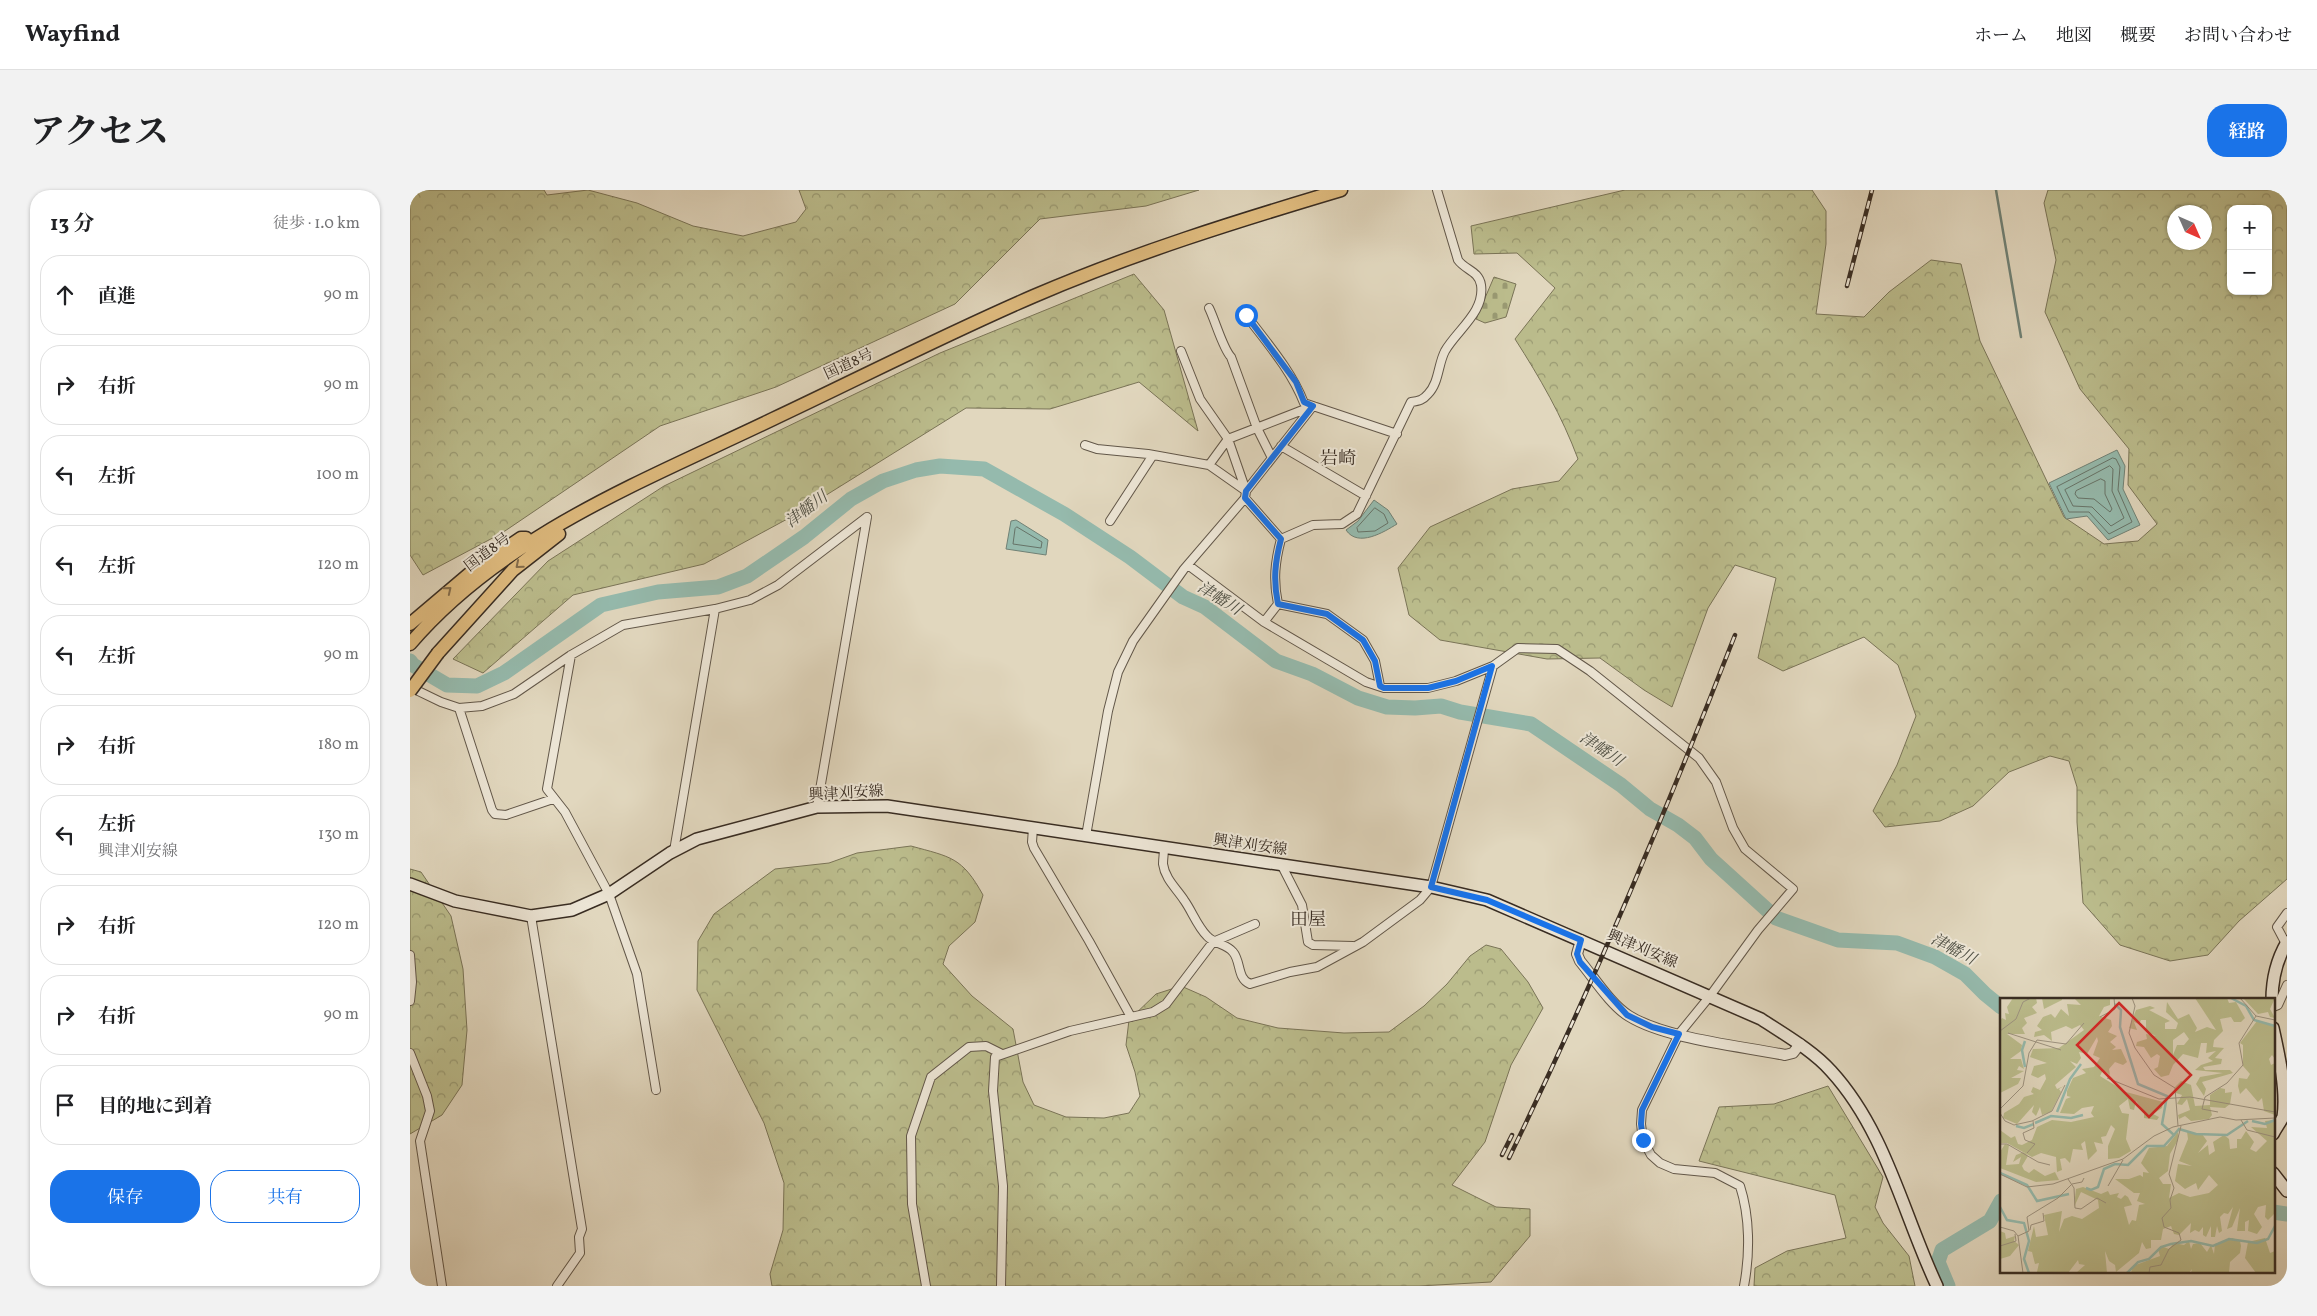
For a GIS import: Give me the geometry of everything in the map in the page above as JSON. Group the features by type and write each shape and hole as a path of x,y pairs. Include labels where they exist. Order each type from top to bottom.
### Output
{"highway":[{"name":"国道8号","path":"410,644 414,626 541,536 599,502 1032,296 1212,228 1341,190"},
{"path":"410,691 438,653 513,570 576,522 646,480"}],"main road":[{"name":"興津刈安線","path":"410,884 455,901 531,916 572,910 609,894 674,851 697,839 817,807 887,806 1431,887 1487,900 1761,1019 1800,1044 1831,1070 1853,1098 1894,1175 1937,1286"},
{"path":"2272,998 2272,988 2284,959 2286,943"},
{"path":"2274,1032 2286,1085 2287,1100 2283,1116 2274,1132"},
{"path":"2274,1173 2287,1191"}],"street":[{"path":"1281,539 1314,525 1342,524 1357,514 1411,402 1420,401 1430,393 1446,351 1478,306 1481,296 1481,284 1478,276 1473,271 1464,268 1456,254 1437,190"},
{"path":"1209,308 1218,327 1226,352 1231,357 1257,428 1272,458"},
{"path":"1246,315 1290,374 1304,402 1397,434"},
{"path":"1181,351 1200,399 1228,439 1245,495"},
{"path":"1209,465 1228,439 1313,406"},
{"path":"1086,836 1108,712 1118,672 1133,640 1186,567 1245,495 1313,406"},
{"path":"1085,445 1098,449 1153,455 1209,465 1245,495 1281,539"},
{"path":"1281,446 1366,496"},
{"path":"1110,521 1153,455"},
{"path":"410,687 441,702 459,708 482,706 514,694 571,655 623,625 714,609 750,600 778,585 868,516 817,807"},
{"path":"1278,604 1274,586 1275,561 1281,539"},
{"path":"1186,567 1264,622 1366,682 1380,686 1428,688 1456,681 1492,666 1518,648 1557,649 1590,671 1699,758 1716,782 1733,828 1745,849 1793,889 1758,930 1710,996 1679,1034 1642,1110 1641,1124 1643,1140 1651,1155 1660,1163 1674,1169 1715,1173 1740,1186 1745,1202 1748,1260 1744,1286"},
{"path":"1264,622 1278,604"},
{"path":"1278,604 1327,614 1363,640 1375,661 1380,686"},
{"path":"674,851 714,609"},
{"path":"571,655 547,788 553,799 565,812 609,894 637,974 656,1090"},
{"path":"1164,848 1163,864 1172,886 1184,899 1205,935 1214,942 1231,950 1239,959 1240,973 1246,982 1250,984 1290,972 1316,967 1356,946 1420,900 1431,887 1492,666"},
{"path":"459,708 492,810 495,814 506,815 553,799"},
{"path":"1033,828 1032,842 1034,848 1089,941 1131,1018"},
{"path":"1282,866 1302,905 1308,942 1313,945 1356,946"},
{"path":"2286,943 2277,927 2287,913"},
{"path":"531,916 582,1229 579,1237 580,1253 557,1286"},
{"path":"1001,1286 1002,1186 993,1091 995,1057 1070,1031 1153,1012 1166,1004 1214,942 1254,924"},
{"path":"1581,940 1577,954 1580,962 1618,1007 1641,1022 1679,1034 1785,1055 1793,1052 1800,1044"},
{"path":"410,955 412,982 410,1001"},
{"path":"2274,1007 2278,1005 2287,985"},
{"path":"926,1286 912,1204 910,1136 931,1077 969,1047 986,1046 1002,1054"},
{"path":"410,1053 427,1096 430,1111 420,1141 442,1286"}],"green space":[{"path":"410,190 544,190 547,195 588,190 637,203 693,226 743,236 796,222 806,209 799,190 1199,190 1146,206 1040,219 955,304 776,387 660,426 502,533 423,575 410,555"},
{"path":"1625,190 1812,190 1826,211 1826,244 1816,314 1864,317 1889,292 1931,260 1961,264 1980,341 2064,517 2104,544 2138,541 2157,524 2128,485 2129,449 2080,389 2045,312 2056,260 2044,203 2048,190 2287,190 2287,879 2239,921 2208,955 2170,961 2120,945 2083,903 2077,822 2077,787 2069,761 2050,756 2009,772 1973,806 1940,821 1885,827 1873,811 1897,765 1916,716 1898,665 1864,637 1783,671 1758,658 1776,578 1735,565 1708,608 1672,707 1644,690 1600,658 1547,659 1440,640 1409,615 1398,568 1430,527 1512,489 1559,481 1578,459 1550,398 1515,339 1555,288 1517,253 1474,254 1471,226"},
{"path":"1134,274 1164,310 1198,431 1139,382 1050,409 966,408 791,517 704,564 573,595 483,673 453,659 548,561 664,486 940,353"},
{"path":"1494,277 1516,284 1506,317 1485,323 1476,319"},
{"path":"911,846 954,860 976,882 983,895 975,922 949,946 943,964 972,996 1013,1029 1023,1082 1034,1105 1066,1117 1104,1118 1129,1113 1140,1096 1135,1072 1126,1045 1129,1020 1156,994 1181,986 1206,997 1237,1018 1278,1028 1344,1033 1389,1032 1424,1006 1447,984 1470,956 1486,945 1501,949 1528,982 1543,1008 1511,1065 1485,1142 1452,1185 1496,1207 1530,1209 1530,1236 1491,1282 1419,1286 772,1286 770,1274 783,1230 784,1183 764,1123 697,990 698,941 714,914 775,869 829,863 857,853"},
{"path":"410,869 421,872 451,916 463,969 467,1030 462,1085 442,1115 410,1134"},
{"path":"1828,1086 1883,1177 1875,1207 1883,1223 1909,1256 1915,1286 1754,1286 1755,1268 1787,1251 1846,1238 1835,1195 1699,1161 1719,1107 1774,1104"}],"water":[{"path":"2117,450 2125,466 2123,489 2140,525 2108,540 2087,516 2066,519 2049,483"},
{"path":"1374,500 1388,510 1397,524 1371,537 1357,538 1351,535 1346,530 1358,521"},
{"path":"1016,520 1048,540 1046,555 1006,549 1011,521"}],"waterway":[{"path":"1996,190 2021,337"},
{"name":"津幡川","path":"410,661 413,665 447,685 477,686 504,673 601,605 658,592 718,587 747,576 804,537 851,499 883,481 916,470 940,466 984,469 1064,514 1130,557 1183,597 1205,607 1276,661 1312,674 1358,698 1387,707 1415,708 1441,706 1460,712 1531,724 1621,785 1650,809 1678,825 1695,838 1711,859 1776,918 1838,940 1897,943 1935,957 1965,974 2000,1006"},
{"path":"1948,1286 1938,1262 1942,1250 1990,1221 2000,1203"},
{"path":"2274,1212 2287,1214"}],"railway":[{"path":"1847,286 1872,190"},
{"path":"1509,1158 1599,964 1735,635"},
{"path":"1502,1155 1512,1135"}],"district":[{"name":"岩崎","path":"1338,459"},
{"name":"田屋","path":"1308,920"}],"route":[{"path":"1246,315 1296,382 1304,402 1313,406 1246,491 1245,498 1281,539 1275,561 1274,586 1278,604 1327,614 1363,640 1375,661 1380,686 1384,688 1428,688 1456,681 1492,666 1431,887 1487,900 1581,940 1577,949 1580,962 1618,1007 1627,1015 1652,1027 1679,1034 1642,1110 1643,1140"}]}
